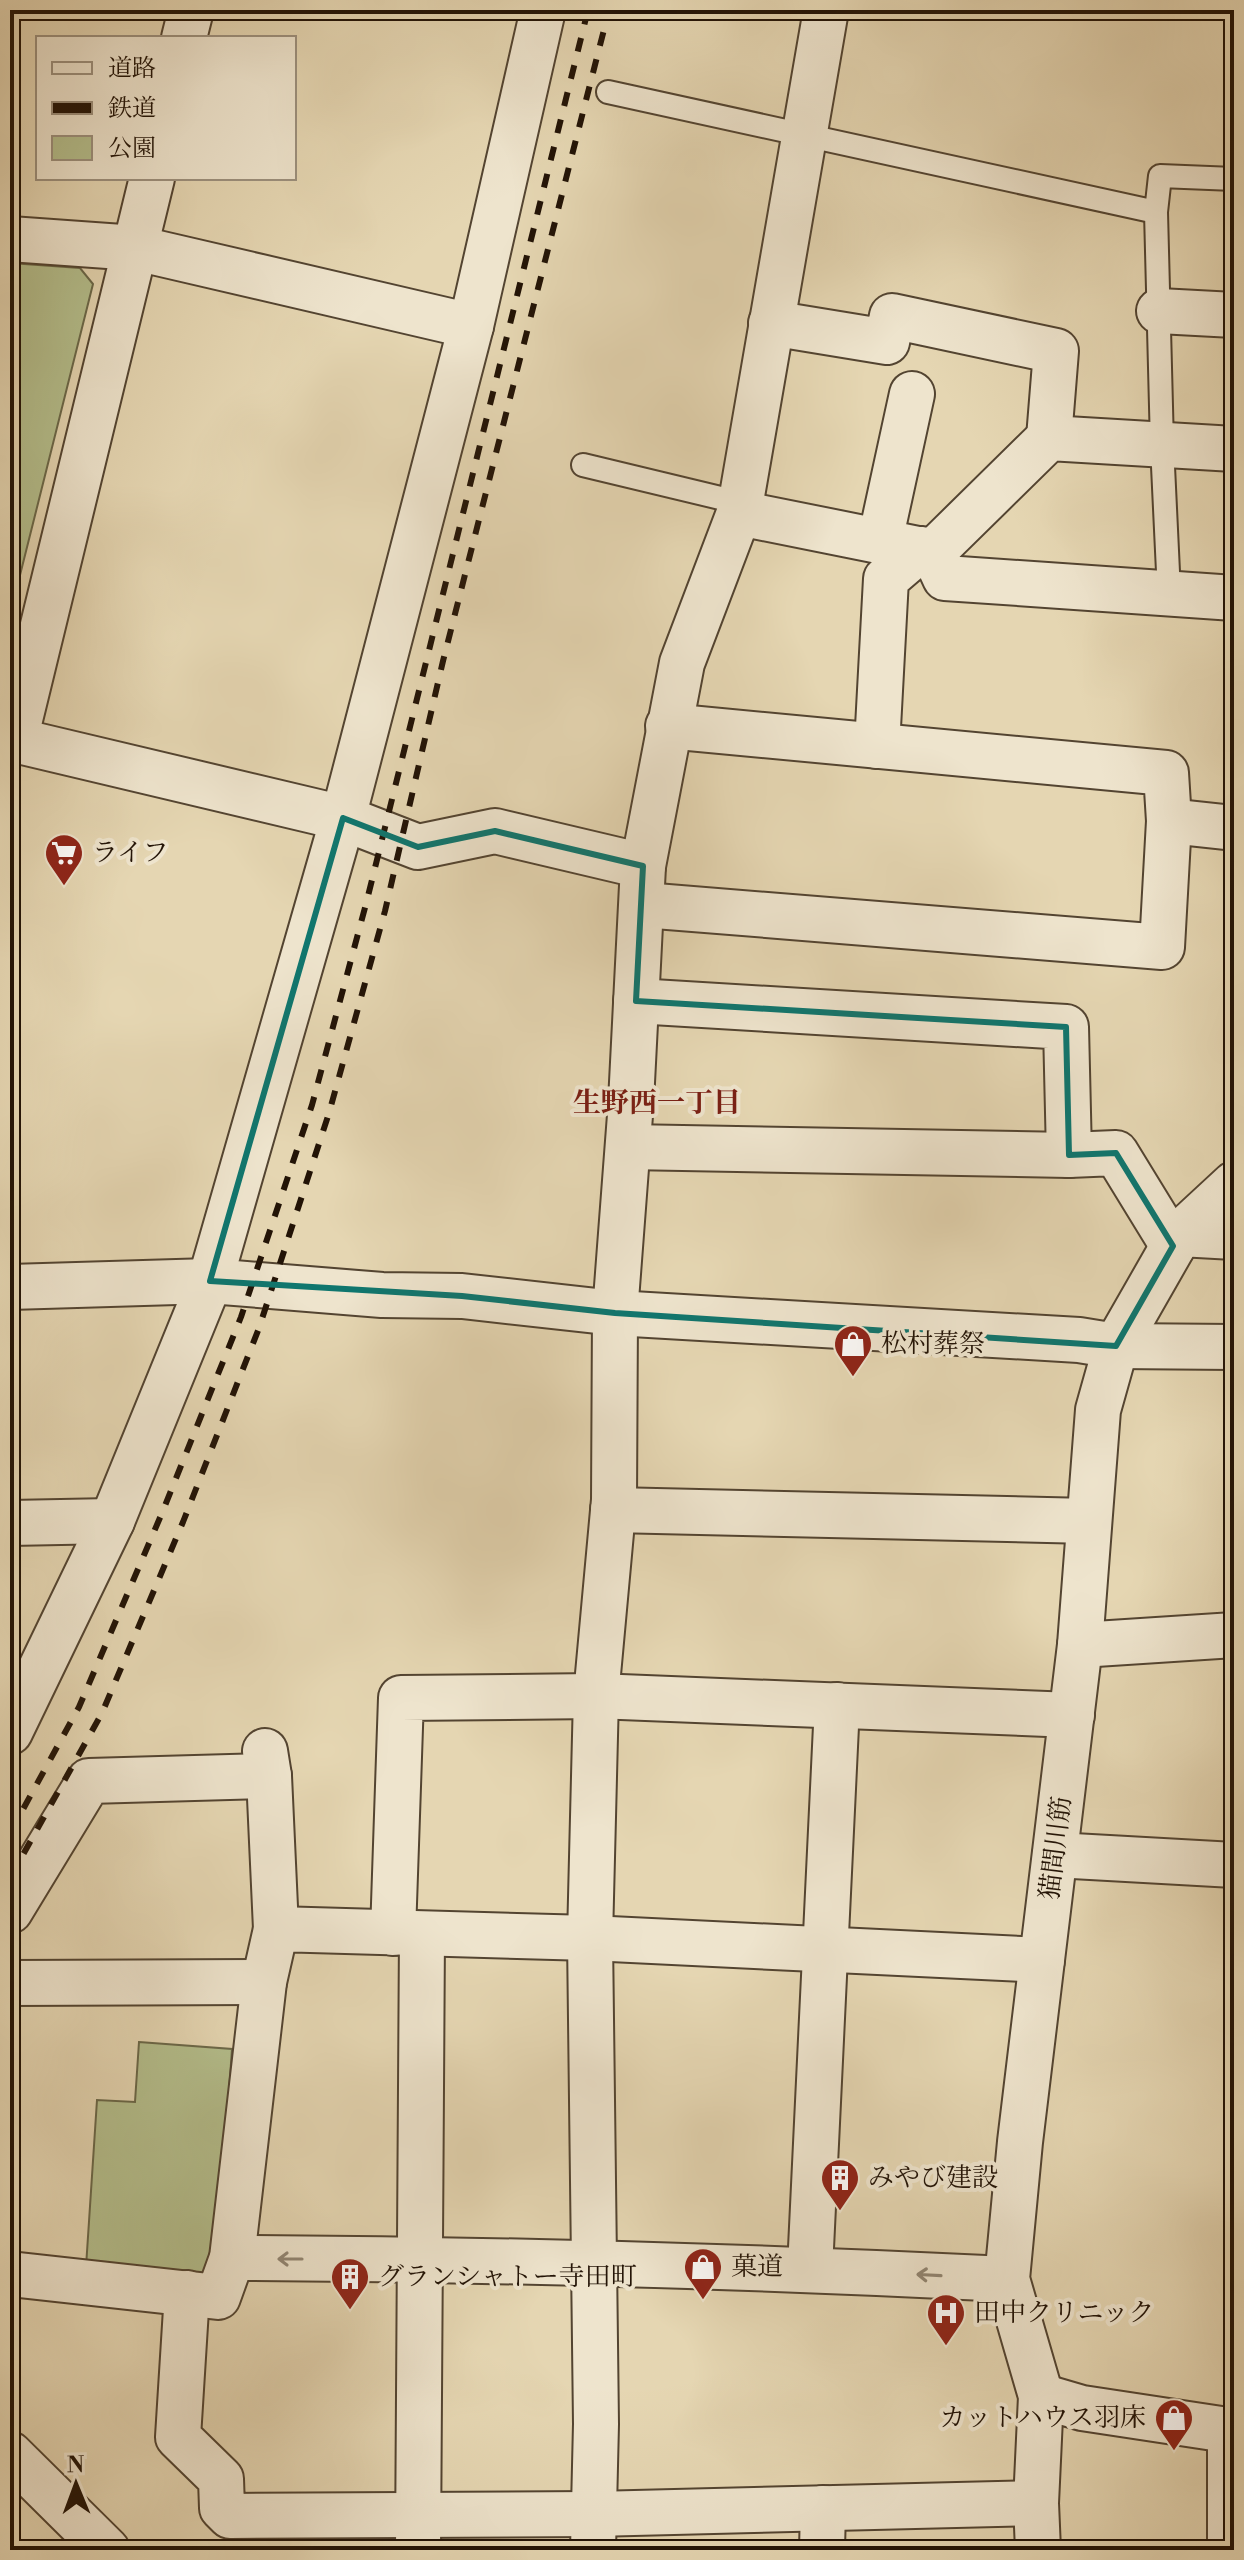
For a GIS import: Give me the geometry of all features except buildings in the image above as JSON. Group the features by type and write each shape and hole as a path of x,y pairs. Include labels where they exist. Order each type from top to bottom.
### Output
{"street":[{"path":"184,36 191,10"},
{"path":"10,1732 112,1521 210,1281 343,818 471,326 543,10"},
{"path":"593,2532 596,2424 590,1938 596,1696 613,1510 615,1313 643,886 668,726 682,663 740,508 826,10"},
{"path":"152,180 13,740 343,818 418,847 495,831 643,886 1162,947 1169,821 1166,773 668,726"},
{"path":"10,239 136,248 471,326"},
{"path":"1159,311 1234,315"},
{"path":"771,323 887,342 892,316 1056,351 1049,438"},
{"path":"911,547 912,394"},
{"path":"877,746 886,579 911,547 1049,438 1234,449"},
{"path":"740,508 911,547 945,578 1234,598"},
{"path":"1169,821 1234,828"},
{"path":"636,1001 1066,1027 1069,1155"},
{"path":"628,1147 1069,1155 1116,1153 1177,1240 1234,1237"},
{"name":"猫間川筋","path":"1038,2550 1036,2503 1041,2396 1007,2279 1020,2142 1080,1645 1098,1410 1116,1346 1177,1240 1234,1184"},
{"path":"10,1287 210,1281 382,1295 462,1296 615,1313 1079,1340 1116,1346 1234,1347"},
{"path":"613,1510 1089,1521"},
{"path":"10,1523 112,1521"},
{"path":"1080,1645 1234,1635"},
{"path":"418,2533 420,2259 401,1698 596,1696 1072,1715"},
{"path":"810,2269 837,1705"},
{"path":"10,1911 89,1781 267,1764 276,1929 264,1982 232,2258 218,2297 10,2274"},
{"path":"1055,1855 1234,1865"},
{"path":"276,1929 590,1938 1042,1960"},
{"path":"10,1983 264,1982"},
{"path":"232,2258 592,2263 810,2269 1007,2279"},
{"path":"187,2293 178,2437 221,2479 222,2508 230,2516 418,2533 823,2529 1036,2503"},
{"path":"1041,2396 1082,2408 1232,2430 1230,2550"},
{"path":"10,2454 107,2550"}],"lane":[{"path":"608,92 1156,212"},
{"path":"1169,593 1156,212 1160,176 1234,179"},
{"path":"583,465 740,508"}],"highlighted area":[{"path":"343,818 418,847 495,831 643,866 636,1001 1066,1027 1069,1155 1116,1153 1173,1246 1116,1346 615,1313 462,1296 210,1281"}],"green space":[{"path":"10,263 80,268 93,284 10,615"},
{"path":"139,2042 232,2049 216,2276 86,2267 97,2100 135,2102"}],"railway":[{"path":"10,1833 79,1707 162,1513 241,1317 312,1105 366,904 588,10"},
{"path":"10,1878 102,1713 183,1522 259,1328 329,1113 385,911 443,661 609,10"}],"place":[{"name":"ライフ","path":"64,887"},
{"name":"松村葬祭","path":"853,1378"},
{"name":"みやび建設","path":"840,2212"},
{"name":"菓道","path":"703,2301"},
{"name":"グランシャトー寺田町","path":"350,2311"},
{"name":"田中クリニック","path":"946,2347"},
{"name":"カットハウス羽床","path":"1174,2452"}],"district":[{"name":"生野西一丁目","path":"657,1103"}]}
